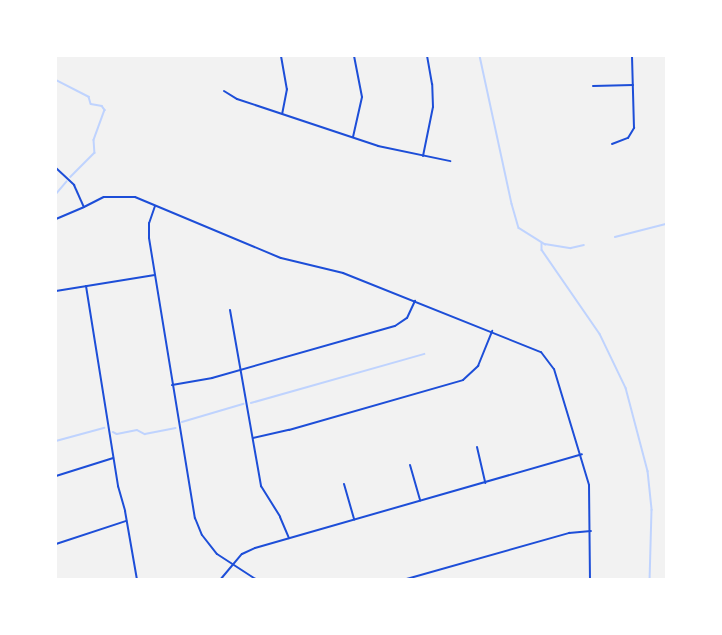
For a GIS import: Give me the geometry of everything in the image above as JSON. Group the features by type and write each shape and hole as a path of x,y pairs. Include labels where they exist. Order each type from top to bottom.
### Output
{"street":[{"path":"281,56 287,89 282,114"},
{"path":"352,138 362,97 354,56"},
{"path":"423,156 433,100 427,56"},
{"path":"612,144 628,138 633,131 633,56"},
{"path":"593,86 633,85"},
{"path":"224,91 237,99 352,138 450,161"},
{"path":"56,168 65,174 74,185 84,207"},
{"path":"56,219 104,196 128,195 280,258 343,273 537,349 550,361 582,454 590,491 590,579"},
{"path":"155,206 148,232 195,518 210,546 233,566 257,579"},
{"path":"56,291 155,275"},
{"path":"86,286 113,458 137,579"},
{"path":"172,385 240,370 395,327 406,318 415,301"},
{"path":"230,310 262,489 280,517 289,538"},
{"path":"253,438 289,430 463,380 478,366 492,331"},
{"path":"477,447 485,483"},
{"path":"220,579 248,551 582,454"},
{"path":"56,476 113,458"},
{"path":"410,465 420,501"},
{"path":"344,484 354,520"},
{"path":"56,544 126,521"},
{"path":"403,579 569,533 591,531"}],"waterway":[{"path":"480,56 519,228 545,244 571,248 584,245"},
{"path":"56,80 89,97 91,104 102,106 105,110 94,140 95,153 71,177"},
{"path":"56,194 66,182"},
{"path":"615,237 666,224"},
{"path":"542,243 542,250 600,334 626,388 648,471 652,510 650,580"},
{"path":"251,403 424,354"},
{"path":"182,422 243,404"},
{"path":"56,441 104,428"},
{"path":"113,432 117,434 137,430 145,434 175,428"}]}
